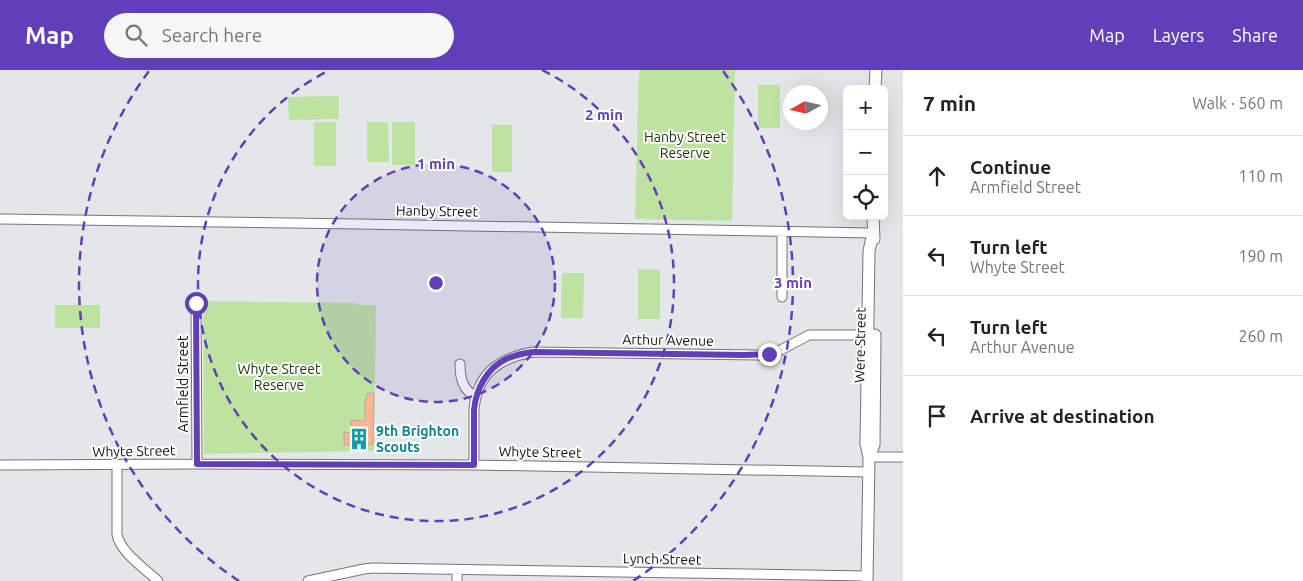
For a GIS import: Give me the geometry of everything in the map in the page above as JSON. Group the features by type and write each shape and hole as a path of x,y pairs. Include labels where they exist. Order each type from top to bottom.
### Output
{"street":[{"path":"875,85 876,70"},
{"name":"Hanby Street","path":"0,219 873,233"},
{"name":"Were Street","path":"867,579 869,457 874,445 871,335 876,252 873,220"},
{"path":"782,232 782,297"},
{"name":"Armfield Street","path":"196,303 197,464"},
{"name":"Arthur Avenue","path":"474,465 474,410 476,397 482,382 496,365 513,356 533,352 759,355 774,353 809,335 871,335"},
{"path":"460,364 462,382 471,394 476,397"},
{"path":"869,457 903,457"},
{"name":"Whyte Street","path":"0,465 474,465 869,472"},
{"path":"117,465 118,534 120,543 125,551 158,581"},
{"name":"Lynch Street","path":"308,581 368,568 867,579"},
{"path":"457,570 457,581"}],"green space":[{"name":"Hanby Street Reserve","path":"639,70 735,70 732,221 635,219"},
{"path":"758,85 780,85 780,128 758,128"},
{"path":"339,96 339,119 289,120 288,97"},
{"path":"314,122 336,122 336,166 314,166"},
{"path":"367,122 388,122 389,162 367,162"},
{"path":"392,122 415,122 415,165 392,165"},
{"path":"492,125 512,125 512,172 492,172"},
{"path":"638,269 660,270 660,319 638,319"},
{"path":"562,273 584,273 583,318 561,318"},
{"name":"Whyte Street Reserve","path":"203,301 357,303 357,305 376,305 374,451 204,454"},
{"path":"55,305 100,305 100,328 55,328"}],"building":[{"name":"9th Brighton Scouts","path":"368,393 374,393 373,445 344,445 344,432 351,433 351,420 365,421 365,400"}],"place":[{"name":"9th Brighton Scouts","path":"359,439"}],"route":[{"path":"196,303 197,464 474,465 475,402 482,382 496,365 505,359 533,352 769,354"}]}
